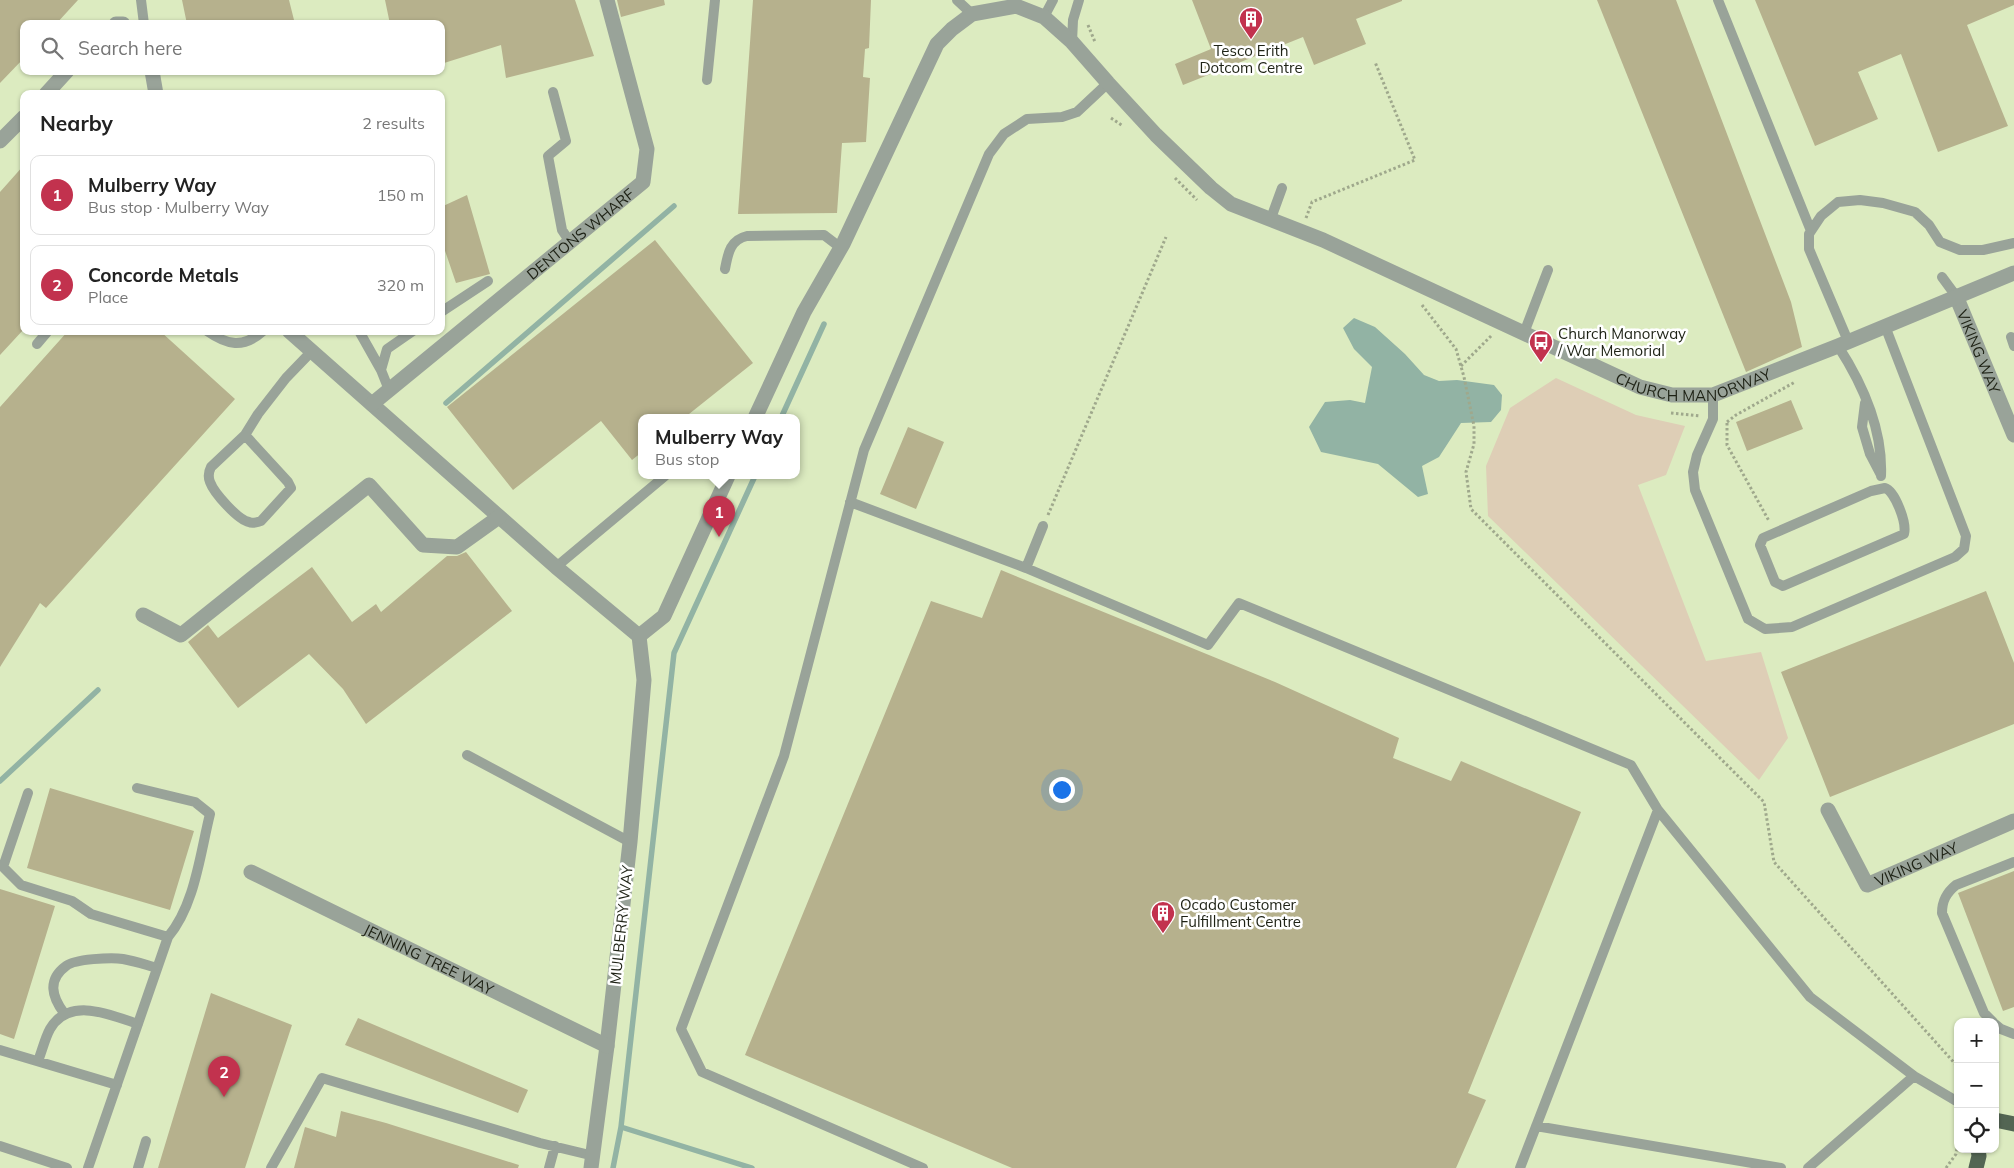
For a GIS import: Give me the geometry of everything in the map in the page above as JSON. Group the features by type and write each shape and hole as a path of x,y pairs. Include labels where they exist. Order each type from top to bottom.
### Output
{"main road":[{"path":"1999,1121 2014,1124"},
{"path":"1976,1168 1979,1153"}],"street":[{"name":"DENTONS WHARF","path":"372,404 643,182 647,149 607,0"},
{"path":"757,414 804,312 841,248 937,44 952,29 972,14 1016,2 1044,17"},
{"name":"CHURCH MANORWAY","path":"1044,17 1072,42 1156,135 1210,188 1231,204 1322,240 1640,386 1672,395 1713,395 1843,344 2014,273"},
{"path":"50,90 63,75"},
{"path":"153,75 155,90"},
{"path":"0,142 20,121"},
{"name":"VIKING WAY","path":"1956,296 2010,415 2014,435"},
{"path":"294,335 556,567 640,636 664,616 727,479"},
{"path":"143,615 181,635 370,485 423,545 457,547 500,517"},
{"name":"MULBERRY WAY","path":"592,1162 630,842 644,680 640,636"},
{"name":"VIKING WAY","path":"1828,810 1867,885 2014,821"},
{"name":"JENNING TREE WAY","path":"250,872 607,1046"}],"lane":[{"path":"141,0 144,20"},
{"path":"707,80 715,0"},
{"path":"957,0 972,14"},
{"path":"1044,17 1053,0"},
{"path":"1072,42 1073,20 1079,0"},
{"path":"1718,0 1811,231"},
{"path":"923,1168 702,1072 681,1029 784,756 864,450 989,154 1004,134 1027,119 1062,117 1077,112 1108,83"},
{"path":"553,92 566,141 548,156 562,230 570,242"},
{"path":"1270,221 1282,188"},
{"path":"1885,488 1871,491 1763,538 1760,545 1775,582 1783,586 1904,534 1905,525 1892,493 1885,488 1870,454 1862,427 1866,399 1843,344 1809,249 1809,234 1822,216 1838,202 1860,200 1883,203 1914,212 1929,224 1940,242 1960,250 1983,250 2014,243"},
{"path":"725,269 729,252 734,242 740,237 824,235 841,248"},
{"path":"1524,333 1548,270"},
{"path":"1942,277 1956,296"},
{"path":"445,309 488,281"},
{"path":"1713,395 1713,419 1696,455 1693,472 1695,490 1748,619 1764,629 1792,627 1956,557 1964,549 1966,536 1885,326"},
{"path":"36,344 44,335"},
{"path":"213,335 220,340 238,344 248,342 257,335"},
{"path":"360,335 389,390"},
{"path":"380,370 387,349 407,335"},
{"path":"245,435 288,482 291,488 261,521 256,523 248,522 232,510 209,482 208,472 245,435 258,414 286,378 312,351"},
{"path":"556,567 661,479"},
{"path":"850,502 1026,568 1208,645 1239,603 1631,765 1658,810 1810,998 1914,1076 1954,1100"},
{"path":"1026,568 1043,526"},
{"path":"467,755 630,842"},
{"path":"88,1168 168,937 179,924 189,900 210,814 195,802 137,788"},
{"path":"28,793 3,868 20,885 72,901 91,914 168,937"},
{"path":"1520,1168 1658,810"},
{"path":"1989,1018 1984,1013 1942,913 1942,904 1949,890 1956,885 2014,862"},
{"path":"64,1013 55,1001 53,991 55,980 66,965 99,958 122,959 157,968"},
{"path":"38,1061 50,1028 64,1013 74,1010 105,1013 138,1024"},
{"path":"1999,1027 2014,1034"},
{"path":"0,1050 117,1085"},
{"path":"1808,1168 1914,1076"},
{"path":"271,1168 322,1078 555,1146 592,1162"},
{"path":"1536,1126 1781,1168"},
{"path":"138,1168 146,1141"},
{"path":"0,1146 67,1168"},
{"path":"549,1168 555,1146"}],"path":[{"path":"1301,232 1312,202 1415,160 1375,62"},
{"path":"1043,526 1166,237"},
{"path":"1419,301 1456,349 1464,377 1474,426 1474,444 1466,472 1471,509 1764,802 1774,862 1954,1063"},
{"path":"1460,366 1494,333"},
{"path":"1775,532 1727,445 1727,422 1736,415 1801,379"},
{"path":"1681,415 1698,415"},
{"path":"1946,1168 1956,1153"}],"shaded area":[{"path":"0,0 2014,0 2014,1168 0,1168"},
{"path":"1354,318 1375,327 1405,354 1424,375 1439,381 1457,380 1494,385 1502,395 1501,410 1491,422 1461,423 1439,457 1422,466 1428,494 1418,497 1378,464 1321,452 1309,427 1325,402 1350,400 1365,403 1372,367 1354,349 1343,328"},
{"path":"1556,378 1636,415 1685,426 1666,475 1638,485 1706,661 1761,652 1788,738 1759,780 1488,516 1486,466 1510,408"}],"building":[{"path":"0,0 78,0 60,20 20,20 20,62 0,83"},
{"path":"182,0 289,0 294,20 186,20"},
{"path":"385,0 575,0 594,56 506,78 501,45 445,63 445,20 389,20"},
{"path":"617,0 664,0 665,5 621,17"},
{"path":"753,0 871,0 869,48 865,49 863,77 870,78 866,142 842,143 837,213 738,214"},
{"name":"Tesco Erith Dotcom Centre","path":"1192,0 1402,1 1356,19 1366,44 1314,65 1303,37 1183,85 1175,64 1211,49"},
{"path":"1597,0 1676,0 1791,302 1802,347 1746,372"},
{"path":"1755,0 2014,0 2014,5 1967,25 2008,126 1938,152 1901,54 1858,72 1878,119 1815,146"},
{"path":"20,170 20,333 0,355 0,192"},
{"path":"467,195 490,274 456,283 445,251 445,205"},
{"path":"655,240 753,363 689,414 638,414 638,455 632,460 601,421 513,490 447,407"},
{"path":"64,335 164,335 235,399 46,608 40,603 0,667 0,407"},
{"path":"1791,400 1803,429 1747,451 1736,422"},
{"path":"908,427 944,442 916,509 880,494"},
{"path":"466,552 512,611 366,724 343,689 309,654 238,708 188,642 208,625 218,638 312,567 352,622 376,604 381,612 447,556 457,556"},
{"name":"Ocado Customer Fulfillment Centre","path":"1001,570 1275,682 1399,738 1393,758 1451,781 1461,761 1581,812 1468,1093 1486,1100 1456,1168 1012,1168 745,1055 931,601 982,618"},
{"path":"1986,591 2014,663 2014,724 1830,797 1781,672"},
{"path":"50,788 194,831 170,910 27,868"},
{"path":"2014,871 2014,1007 2003,1011 1958,893"},
{"path":"0,889 55,906 14,1039 0,1034"},
{"path":"211,993 292,1025 245,1168 158,1168"},
{"path":"358,1018 528,1090 518,1113 345,1045"},
{"path":"341,1111 386,1123 519,1165 518,1168 294,1168 305,1127 336,1137"}],"waterway":[{"path":"446,403 674,206"},
{"path":"783,414 824,324"},
{"path":"613,1168 621,1127 674,653 754,479"},
{"path":"0,781 98,690"},
{"path":"621,1127 752,1168"}],"place":[{"name":"Tesco Erith Dotcom Centre","path":"1251,40"},
{"name":"Church Manorway / War Memorial","path":"1541,363"},
{"name":"Mulberry Way","path":"719,537"},
{"name":"Ocado Customer Fulfillment Centre","path":"1163,934"},
{"name":"Concorde Metals","path":"224,1097"}]}
